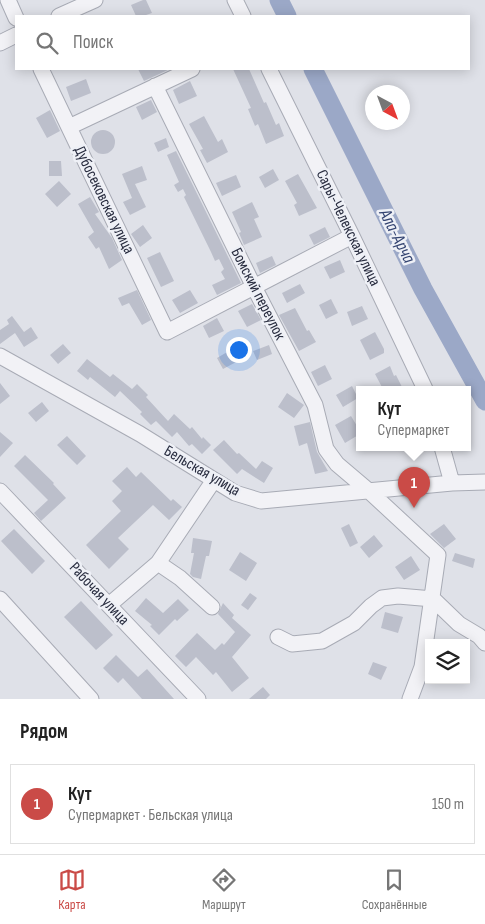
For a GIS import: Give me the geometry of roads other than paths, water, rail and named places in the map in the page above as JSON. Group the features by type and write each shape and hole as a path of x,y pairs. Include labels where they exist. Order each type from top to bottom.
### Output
{"street":[{"path":"8,0 15,16"},
{"path":"61,15 95,0"},
{"path":"235,0 242,15"},
{"path":"0,43 15,36"},
{"name":"Дубосековская улица","path":"41,70 167,332 254,287"},
{"path":"69,127 190,70"},
{"name":"Сары-Челекская улица","path":"269,70 424,386"},
{"name":"Бомский переулок","path":"155,86 254,287 315,405 326,449 337,464 438,555 432,599"},
{"path":"254,287 352,236"},
{"name":"Бельская улица","path":"0,356 140,434 235,494 261,501 452,483 485,482"},
{"path":"443,451 452,483"},
{"path":"109,605 158,562 214,480"},
{"name":"Рабочая улица","path":"0,490 198,699"},
{"path":"158,562 180,578 212,607"},
{"path":"278,637 292,644 322,641 354,623 382,598 398,596 432,599 460,624 479,636 485,643"},
{"path":"0,599 91,699"},
{"path":"410,699 422,667 432,599"}],"waterway":[{"name":"Ала-Арча","path":"279,0 286,15"},
{"name":"Ала-Арча","path":"314,70 423,289 485,401"}],"place":[{"name":"Кут","path":"414,508"}]}
